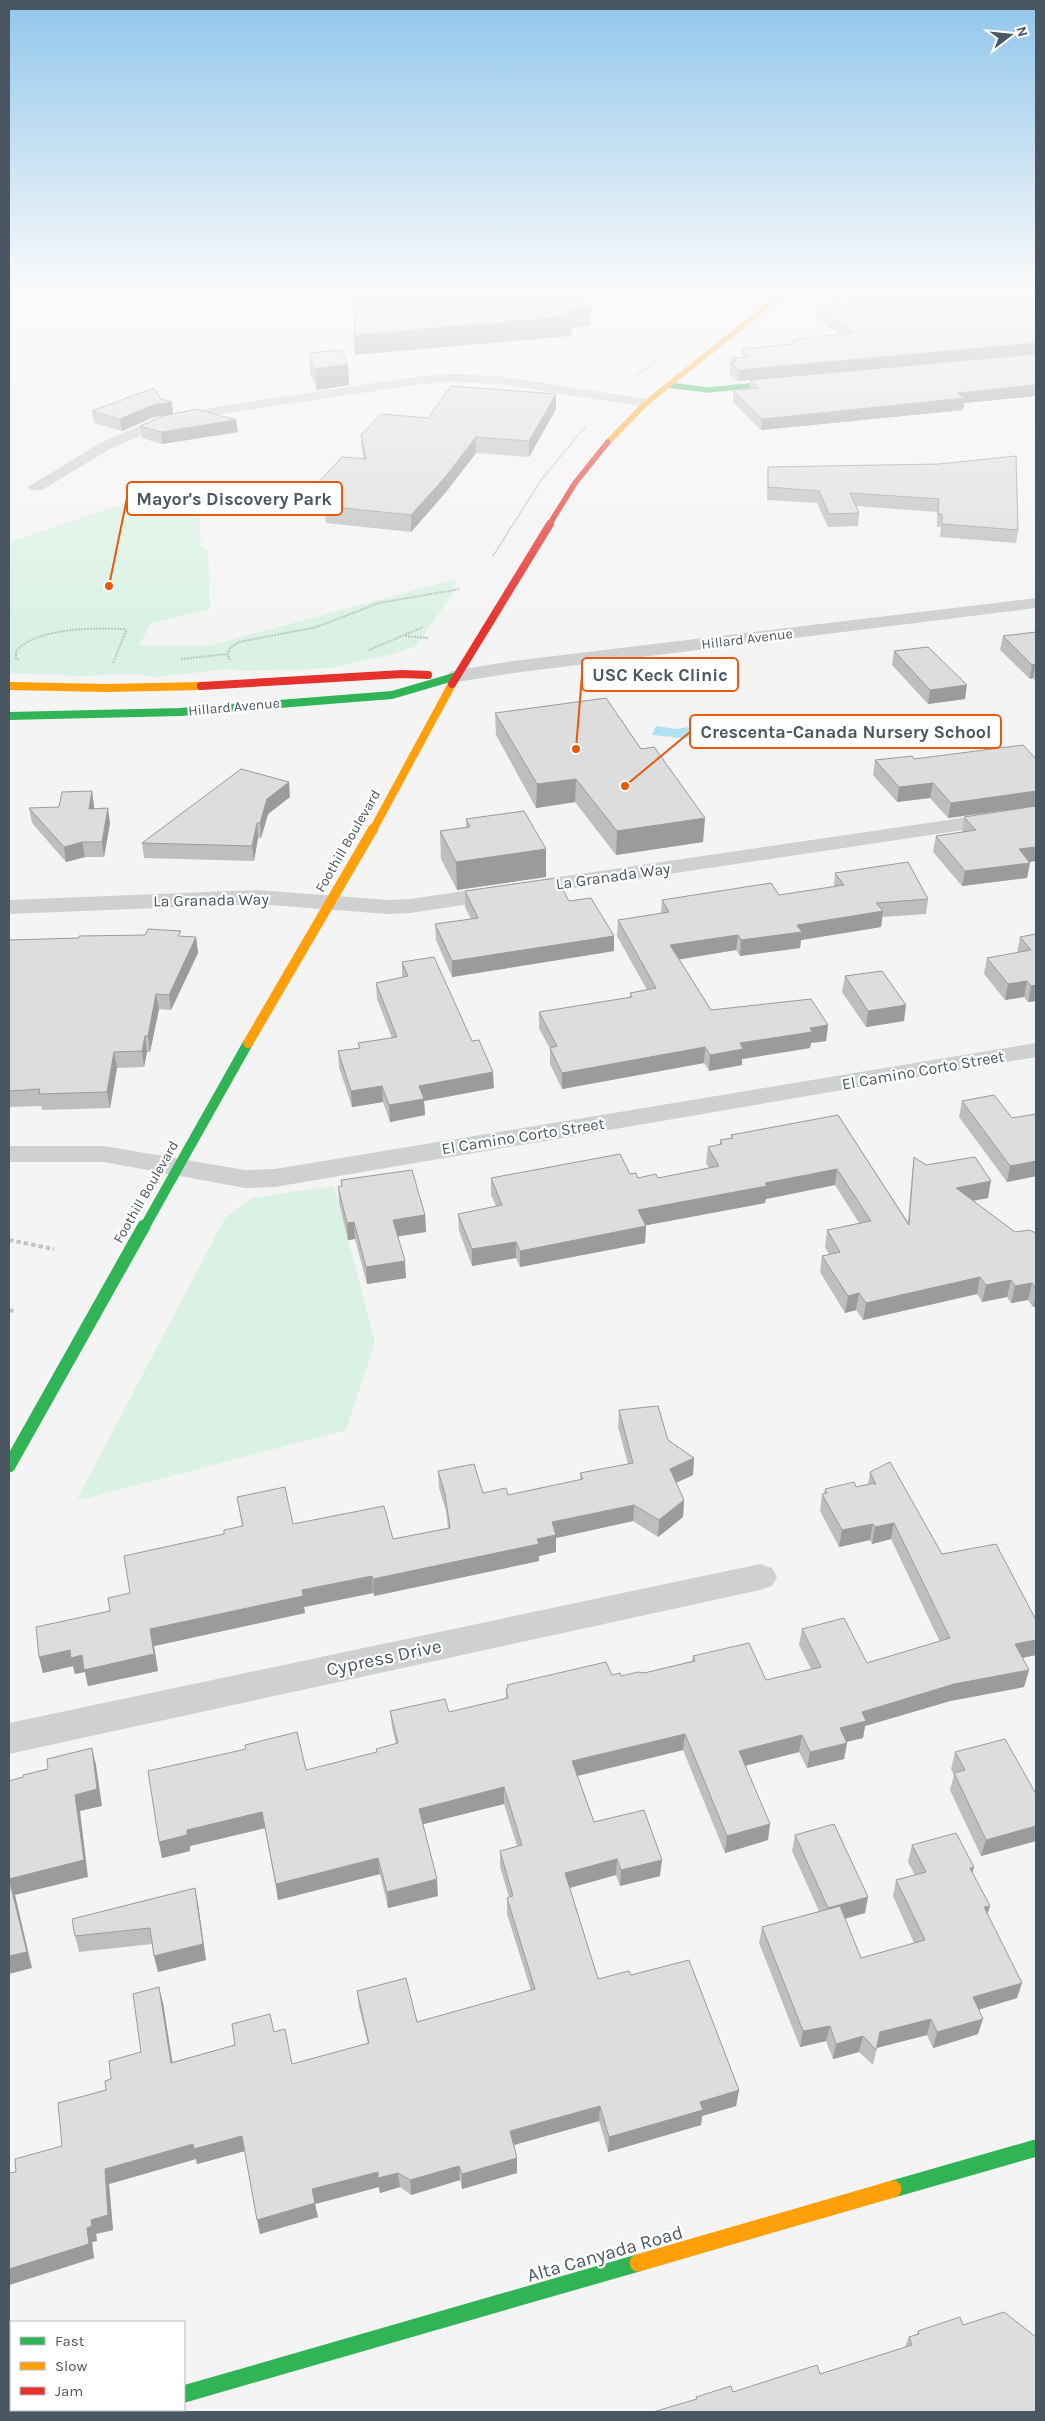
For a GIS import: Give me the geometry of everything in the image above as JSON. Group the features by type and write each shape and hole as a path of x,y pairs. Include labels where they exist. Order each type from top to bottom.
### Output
{"main road":[{"name":"Foothill Boulevard","path":"9,1466 179,1165 382,814 457,676 575,483 615,433 645,404"},
{"name":"Hillard Avenue","path":"9,686 74,689 178,688 402,674 457,676"},
{"name":"Hillard Avenue","path":"9,716 180,712 392,695 457,676"},
{"name":"Alta Canyada Road","path":"185,2394 1036,2148"}],"street":[{"path":"36,487 105,446 160,422 259,404"},
{"name":"Hillard Avenue","path":"457,676 514,667 1036,603"},
{"name":"La Granada Way","path":"9,907 257,898 388,907 410,906 1036,814"},
{"name":"El Camino Corto Street","path":"9,1154 104,1154 179,1165 245,1179 275,1178 1036,1050"},
{"name":"Cypress Drive","path":"9,1739 760,1577"}],"path":[{"path":"235,664 231,661 228,654 230,648 239,642 255,637 316,628 379,603 460,590"},
{"path":"362,652 423,627"},
{"path":"25,663 16,659 16,651 36,638 71,631 124,628 126,631 111,667"},
{"path":"404,636 429,638"},
{"path":"174,660 228,654"},
{"path":"9,1240 54,1249"},
{"path":"9,1311 16,1310"}],"green space":[{"path":"168,489 184,489 198,493 201,547 208,551 210,609 151,623 139,645 212,645 456,579 453,593 416,646 393,654 331,668 248,671 229,669 155,677 131,674 82,676 9,673 9,542"},
{"path":"334,1186 375,1342 346,1430 76,1501 225,1218 252,1198"}],"water":[{"path":"656,726 677,729 688,727 696,737 684,738 652,735"}],"building":[{"path":"111,404 159,404 120,419 92,411"},
{"path":"438,404 550,404 529,441 476,437 446,476 411,515 324,506 340,488 336,488 339,485 318,483 342,457 366,459 361,435 381,414 428,418"},
{"path":"747,404 907,404 762,419"},
{"path":"197,409 236,420 161,432 140,426 163,416"},
{"path":"1016,456 1018,530 942,524 942,514 938,514 939,499 850,493 859,513 829,514 819,491 768,487 768,467 939,464"},
{"path":"1036,632 1036,665 1032,665 1003,636"},
{"path":"928,647 967,685 930,690 894,651"},
{"path":"606,698 641,749 654,747 705,818 617,831 576,779 537,784 495,713"},
{"path":"1023,745 1036,759 1036,791 951,803 933,783 899,787 875,760 912,756 914,759"},
{"path":"241,769 289,782 267,799 260,823 257,823 252,846 142,843"},
{"path":"92,791 89,809 108,808 102,842 82,842 64,847 29,808 59,807 62,792"},
{"path":"1036,806 1036,847 1019,849 1030,863 965,871 936,836 976,830 964,817"},
{"path":"524,811 546,849 456,862 440,831 470,827 466,819"},
{"path":"908,862 928,899 876,903 883,911 797,925 802,932 741,940 738,935 670,945 711,1010 811,999 828,1025 810,1028 812,1032 740,1043 743,1049 710,1055 705,1047 562,1073 550,1048 557,1046 539,1012 632,997 630,993 656,988 618,920 669,912 662,900 771,883 779,895 844,885 835,873"},
{"path":"556,878 569,901 591,898 614,936 452,961 435,924 478,918 465,891"},
{"path":"148,929 181,931 178,936 196,937 169,995 156,994 148,1036 145,1036 142,1051 114,1052 107,1092 39,1094 40,1089 9,1091 9,940 145,935"},
{"path":"1036,934 1036,985 1031,986 1027,981 1008,984 987,958 1031,950 1020,937"},
{"path":"434,957 472,1041 479,1040 493,1072 419,1086 424,1099 389,1105 382,1086 351,1091 338,1051 360,1048 358,1043 397,1037 376,983 408,976 402,962"},
{"path":"882,971 906,1005 868,1011 845,976"},
{"path":"994,1095 1012,1118 1036,1114 1036,1161 1010,1166 962,1101"},
{"path":"838,1115 909,1225 914,1157 926,1165 975,1157 991,1181 956,1188 1015,1232 1029,1230 1036,1233 1036,1289 1032,1283 1015,1286 1011,1280 986,1285 980,1277 866,1303 859,1293 848,1296 822,1256 840,1252 827,1230 871,1221 837,1169 765,1183 767,1186 638,1210 646,1226 520,1251 516,1242 472,1249 458,1214 502,1205 491,1178 620,1154 630,1174 636,1173 638,1178 656,1174 658,1178 719,1166 708,1147 722,1144 720,1140 733,1138 731,1135"},
{"path":"412,1170 425,1215 393,1220 405,1261 366,1267 354,1222 347,1223 338,1187 342,1186 341,1180"},
{"path":"658,1406 668,1440 694,1458 670,1469 684,1500 659,1520 634,1505 552,1522 556,1535 537,1539 539,1544 373,1579 372,1576 302,1590 303,1596 150,1629 154,1654 84,1670 82,1655 71,1658 70,1650 39,1657 36,1627 110,1611 108,1598 130,1593 124,1556 224,1534 224,1530 243,1526 237,1497 285,1487 293,1524 384,1506 393,1539 450,1528 445,1494 438,1471 474,1464 483,1493 506,1488 508,1495 583,1479 580,1473 633,1463 619,1410"},
{"path":"890,1462 942,1554 996,1544 1036,1620 1036,1640 1015,1644 1029,1670 954,1684 862,1712 866,1721 840,1728 847,1743 810,1752 802,1735 739,1751 770,1824 727,1836 685,1734 572,1761 594,1822 644,1810 662,1860 621,1870 617,1859 565,1873 598,1979 629,1971 631,1975 689,1960 739,2090 700,2102 703,2110 609,2137 600,2106 510,2131 517,2158 462,2174 459,2166 410,2180 398,2173 378,2178 378,2172 312,2189 315,2203 257,2220 242,2136 194,2149 193,2144 105,2169 108,2215 91,2220 92,2226 87,2228 89,2244 9,2269 9,2173 16,2172 15,2159 62,2146 58,2103 106,2090 105,2081 111,2079 109,2061 141,2052 133,1994 159,1987 171,2063 235,2045 232,2024 270,2014 274,2032 285,2029 292,2064 369,2043 357,1991 406,1978 417,2022 535,1989 507,1898 513,1896 500,1851 522,1845 504,1787 419,1809 437,1879 387,1892 378,1858 276,1884 262,1812 187,1830 187,1835 159,1842 148,1771 246,1749 245,1745 297,1732 306,1770 377,1752 376,1749 398,1743 390,1711 445,1699 449,1712 508,1698 507,1685 606,1662 612,1675 620,1673 621,1676 638,1672 644,1673 695,1661 693,1656 749,1643 766,1680 821,1667 802,1629 844,1618 867,1663 950,1638 894,1523 875,1527 873,1524 842,1530 822,1494 827,1493 825,1489 854,1482 856,1487 874,1483 876,1485 870,1472"},
{"path":"1005,1739 1036,1794 1036,1826 986,1840 954,1773 965,1770 955,1752"},
{"path":"92,1748 97,1789 75,1795 84,1860 9,1879 9,1781 23,1777 23,1775 48,1769 47,1759"},
{"path":"834,1824 868,1897 828,1908 795,1835"},
{"path":"956,1833 974,1867 970,1868 990,1906 984,1907 1022,1983 973,1997 983,2019 937,2032 931,2019 880,2032 876,2050 863,2036 836,2044 830,2026 803,2031 762,1927 840,1906 861,1958 925,1940 896,1880 926,1872 912,1845"},
{"path":"9,1879 27,1952 9,1956"},
{"path":"195,1888 203,1944 154,1956 150,1928 75,1936 72,1919"},
{"path":"1004,2312 1036,2337 1036,2412 653,2412 697,2399 696,2397 731,2386 733,2392 817,2365 820,2374 912,2345 909,2337 919,2334 918,2331 960,2317 963,2325"}],"traffic: fast":[{"path":"9,716 180,712 392,695 457,676"},
{"path":"9,1466 248,1043"},
{"path":"893,2189 1036,2148"},
{"path":"185,2394 638,2263"}],"traffic: slow":[{"path":"608,442 645,404"},
{"path":"248,1043 379,819 452,684"},
{"path":"9,686 107,688 201,686"},
{"path":"638,2263 893,2189"}],"traffic: jam":[{"path":"452,684 575,483 608,442"},
{"path":"201,686 402,674 428,675"},
{"path":"119,2412 123,2411"}],"place":[{"name":"Mayor's Discovery Park","path":"109,586"},
{"name":"USC Keck Clinic","path":"576,749"},
{"name":"Crescenta-Canada Nursery School","path":"625,786"}]}
